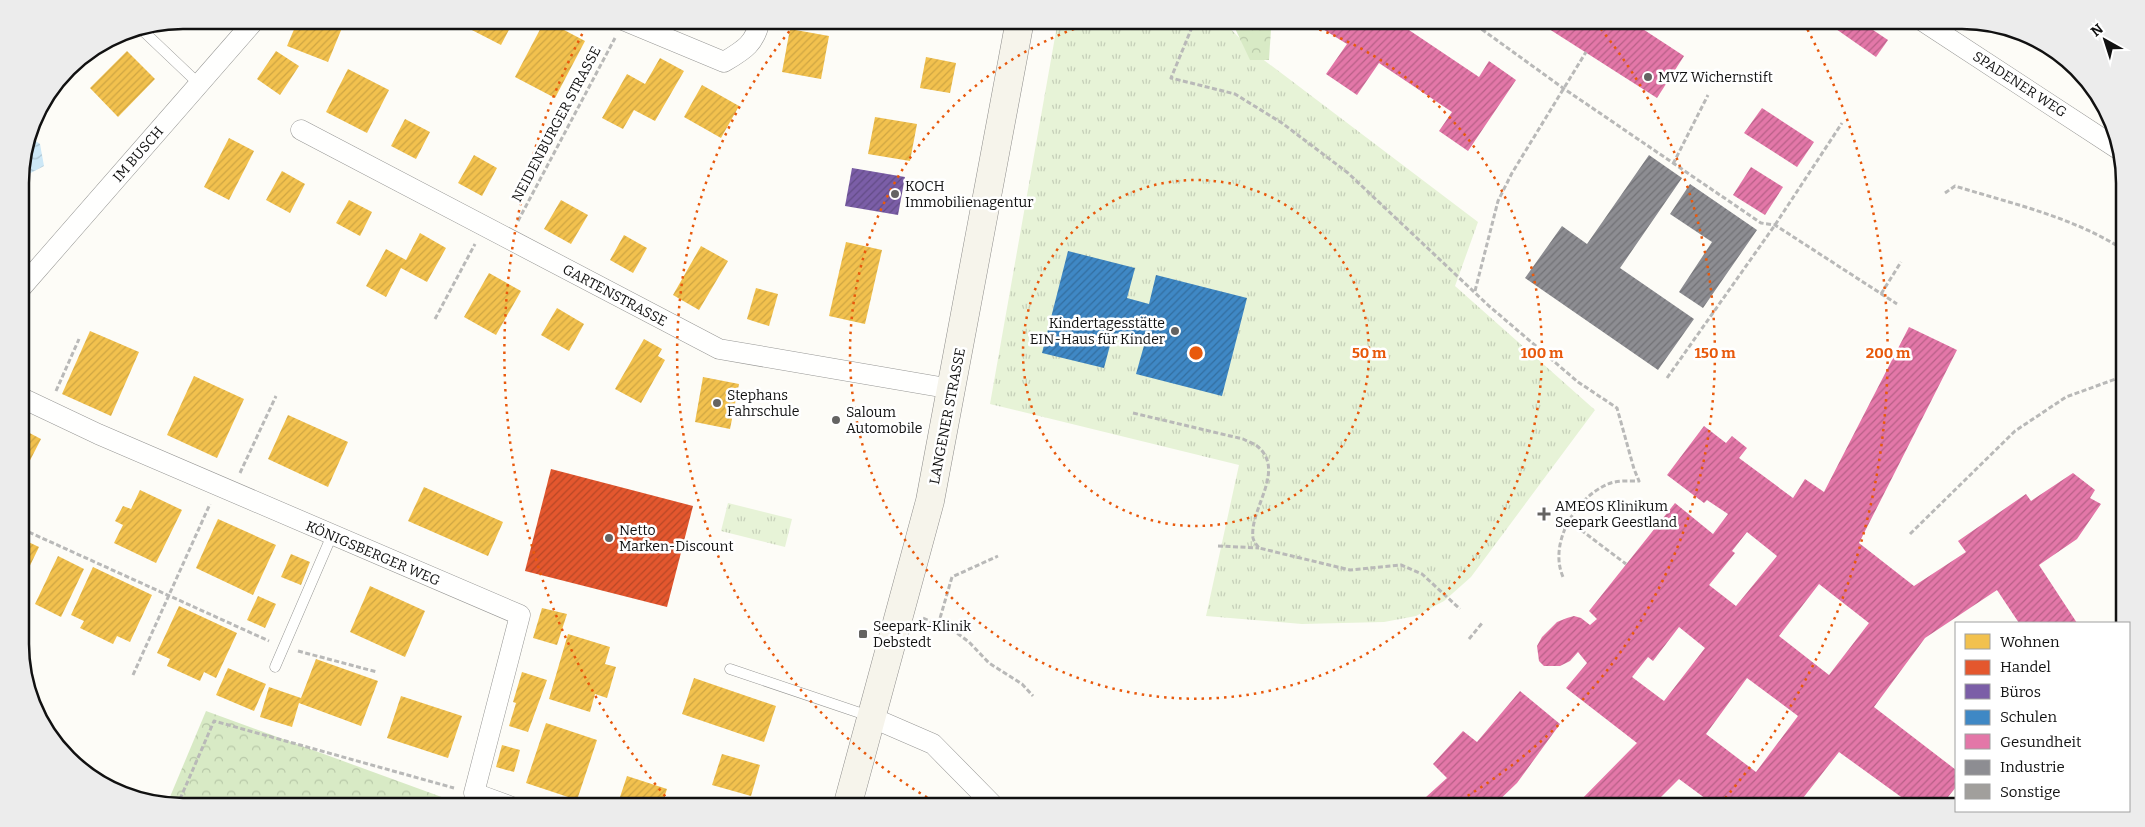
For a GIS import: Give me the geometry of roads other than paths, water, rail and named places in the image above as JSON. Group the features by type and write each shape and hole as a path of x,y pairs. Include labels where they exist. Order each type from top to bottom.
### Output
{"main road":[{"name":"LANGENER STRASSE","path":"850,798 873,718 930,502 1018,29"}],"street":[{"name":"IM BUSCH","path":"29,279 248,29"},
{"path":"645,29 724,62 745,50 757,34 758,29"},
{"name":"SPADENER WEG","path":"1935,29 2111,145"},
{"name":"GARTENSTRASSE","path":"301,130 719,350 952,389"},
{"name":"KÖNIGSBERGER WEG","path":"29,401 225,489 520,615 474,793 488,798"},
{"path":"873,718 933,744 986,798"}],"lane":[{"path":"146,33 199,84"},
{"path":"275,667 332,535"},
{"path":"730,669 873,718"}],"water":[{"path":"35,140 40,144 44,166 29,174"}],"place":[{"name":"MVZ Wichernstift","path":"1648,77"},
{"name":"KOCH Immobilienagentur","path":"895,194"},
{"name":"Kindertagesstätte EIN-Haus für Kinder","path":"1175,331"},
{"name":"Stephans Fahrschule","path":"717,403"},
{"name":"Saloum Automobile","path":"836,420"},
{"name":"AMEOS Klinikum Seepark Geestland","path":"1544,514"},
{"name":"Netto Marken-Discount","path":"609,538"},
{"name":"Seepark-Klinik Debstedt","path":"863,634"}]}
